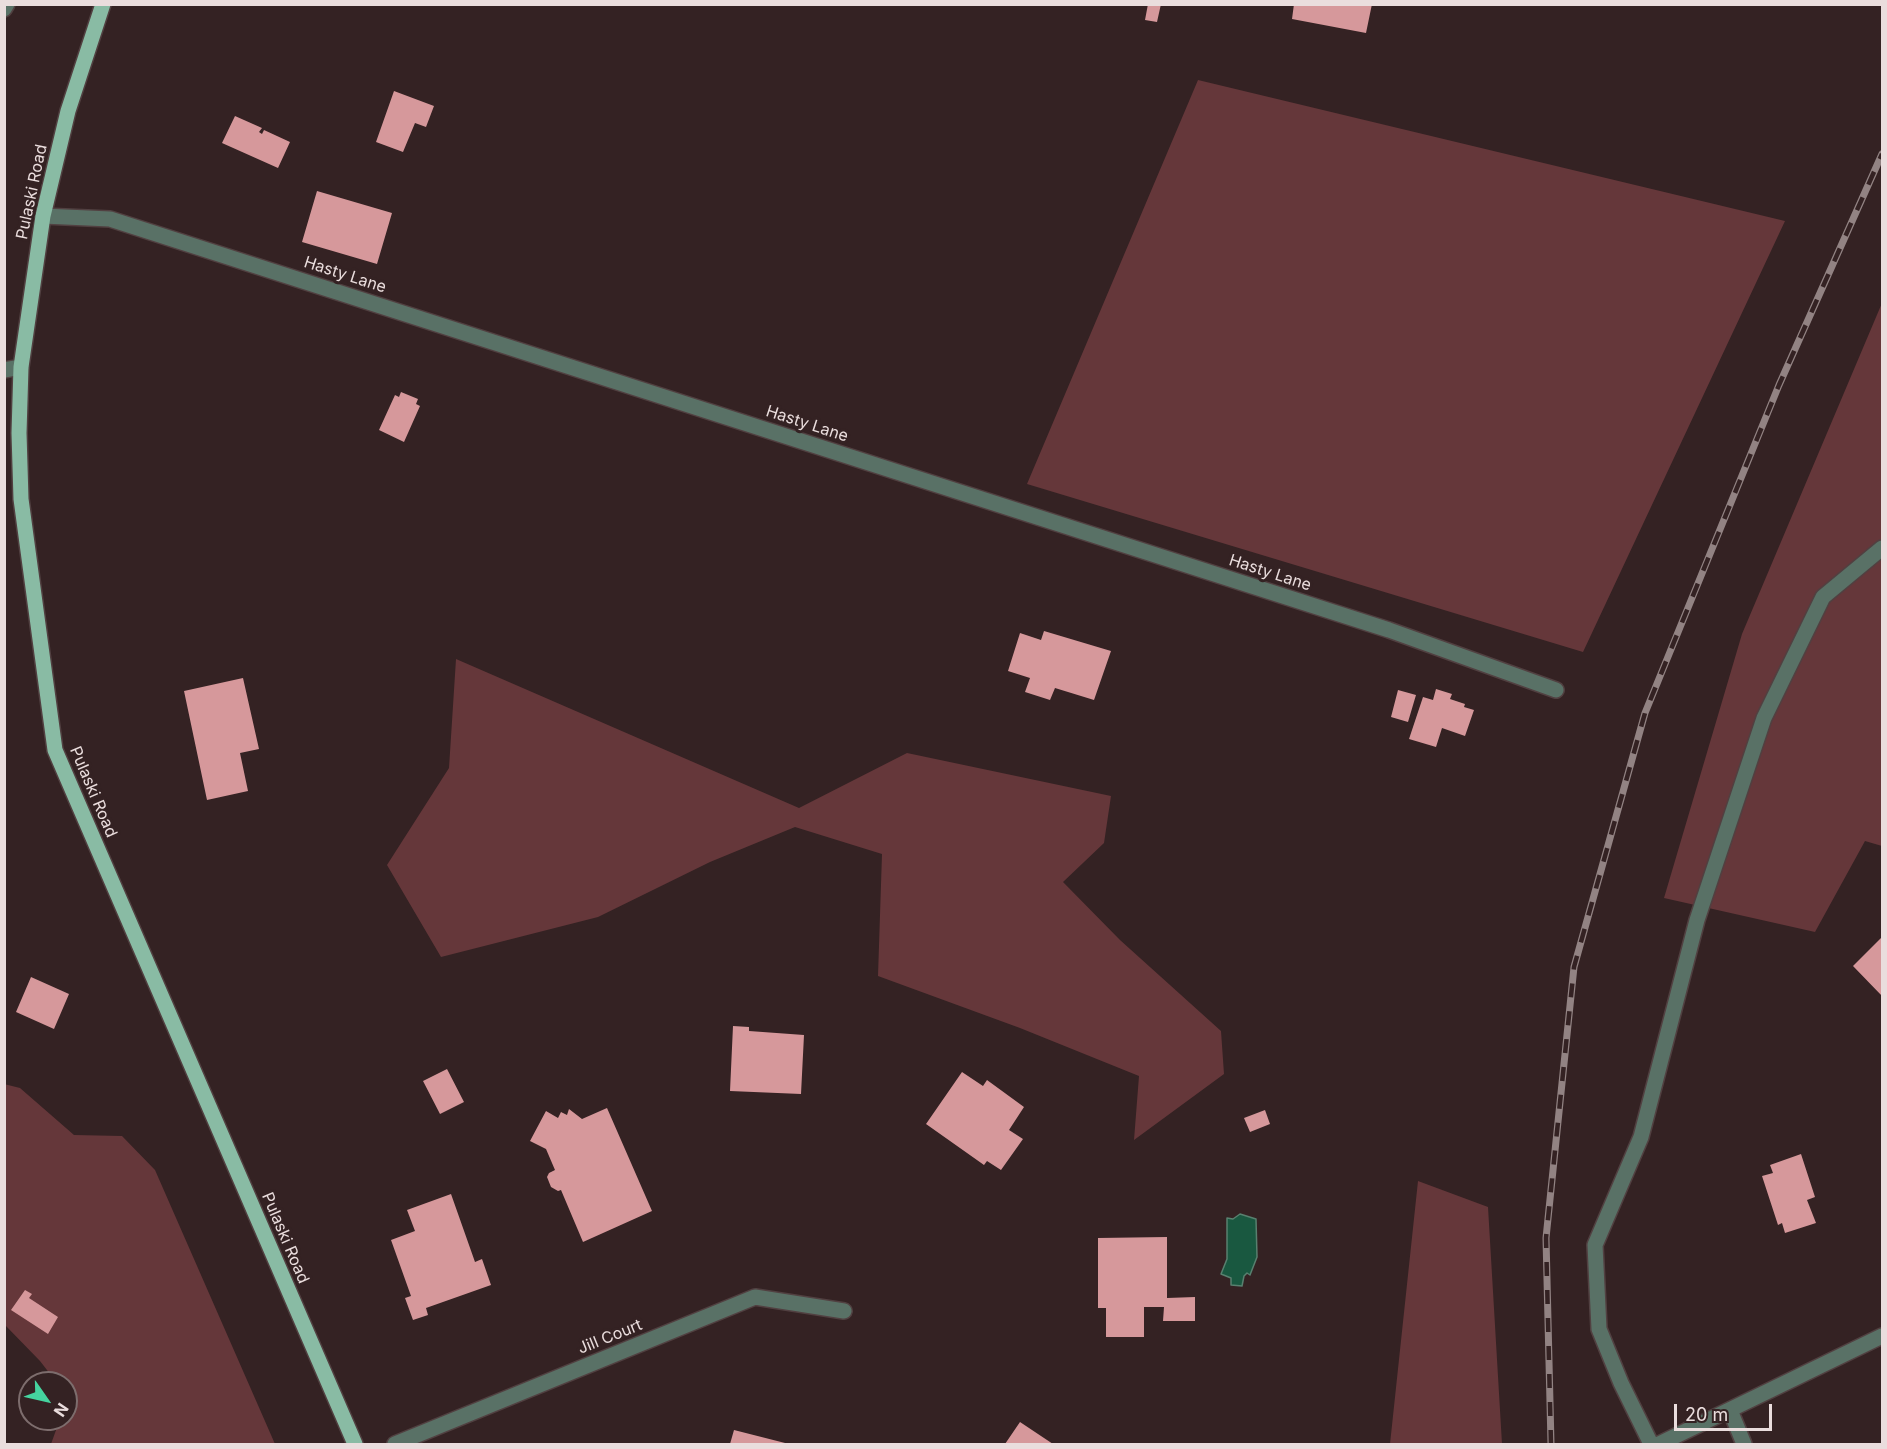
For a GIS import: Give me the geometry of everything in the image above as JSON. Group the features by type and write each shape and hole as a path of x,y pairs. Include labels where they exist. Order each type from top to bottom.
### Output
{"main road":[{"name":"Pulaski Road","path":"103,4 69,111 43,216 21,367 19,433 21,499 55,750 355,1444"}],"street":[{"path":"4,9 7,4"},
{"name":"Hasty Lane","path":"43,216 110,219 1389,630 1556,690"},
{"path":"4,370 21,367"},
{"path":"1651,1444 1621,1383 1599,1329 1595,1245 1641,1137 1697,920 1764,718 1823,597 1882,548"},
{"name":"Jill Court","path":"395,1444 755,1297 844,1311"},
{"path":"1659,1444 1882,1336"},
{"path":"1730,1410 1744,1444"}],"shaded area":[{"path":"1198,80 1785,221 1583,652 1027,484"},
{"path":"1882,303 1882,846 1865,841 1815,932 1664,898 1742,634"},
{"path":"456,659 799,808 907,753 1111,796 1104,843 1063,882 1120,940 1221,1031 1224,1074 1134,1140 1139,1076 1020,1028 878,976 882,854 795,827 710,862 598,917 441,957 387,865 449,768"},
{"path":"4,1084 20,1088 74,1135 122,1136 155,1170 275,1444 51,1444 56,1431 78,1431 78,1371 48,1371 5,1325"},
{"path":"1418,1181 1488,1207 1502,1444 1390,1444"},
{"path":"1240,1214 1256,1219 1257,1257 1250,1275 1247,1273 1244,1276 1242,1286 1231,1285 1231,1278 1221,1274 1227,1259 1227,1218 1233,1219"}],"building":[{"path":"1148,4 1161,4 1157,22 1145,20"},
{"path":"1294,4 1372,4 1366,33 1292,19"},
{"path":"394,91 434,106 426,127 415,123 403,152 376,142"},
{"path":"235,116 262,128 259,132 262,134 264,130 290,142 278,168 222,143"},
{"path":"317,191 392,213 377,264 302,242"},
{"path":"401,392 418,399 416,404 420,406 404,442 379,430 395,395 399,397"},
{"path":"1044,631 1111,651 1094,700 1055,688 1050,700 1025,692 1030,678 1008,671 1020,633 1041,640"},
{"path":"243,678 259,749 240,753 248,791 207,800 184,691"},
{"path":"1436,689 1452,694 1450,699 1474,710 1465,736 1442,728 1436,747 1409,739 1423,697 1433,700"},
{"path":"1398,690 1416,695 1408,722 1391,717"},
{"path":"1882,937 1882,996 1853,966"},
{"path":"31,977 69,994 54,1029 16,1012"},
{"path":"733,1026 749,1027 749,1031 804,1035 801,1094 730,1091"},
{"path":"447,1069 464,1102 440,1114 423,1081"},
{"path":"962,1072 983,1086 987,1080 1024,1107 1009,1130 1023,1139 1001,1170 987,1161 984,1165 926,1124"},
{"path":"607,1108 652,1211 583,1242 561,1190 558,1191 551,1187 547,1177 555,1170 546,1149 530,1141 546,1111 558,1118 561,1112 567,1115 569,1109 582,1119"},
{"path":"1265,1110 1270,1124 1250,1132 1244,1118"},
{"path":"1801,1154 1815,1197 1807,1200 1816,1223 1785,1233 1782,1223 1778,1225 1762,1176 1773,1173 1770,1165"},
{"path":"451,1194 475,1262 482,1259 491,1285 426,1308 428,1315 413,1320 405,1298 411,1296 391,1240 415,1231 407,1210"},
{"path":"1167,1237 1167,1298 1195,1297 1195,1321 1163,1321 1164,1307 1144,1307 1144,1337 1106,1337 1106,1308 1098,1308 1098,1238"},
{"path":"25,1290 32,1294 29,1298 58,1317 48,1334 11,1310"},
{"path":"1020,1422 1053,1444 1005,1444"},
{"path":"734,1430 789,1444 730,1444"}],"railway":[{"path":"1551,1444 1546,1238 1574,967 1645,713 1779,385 1882,154"}]}
